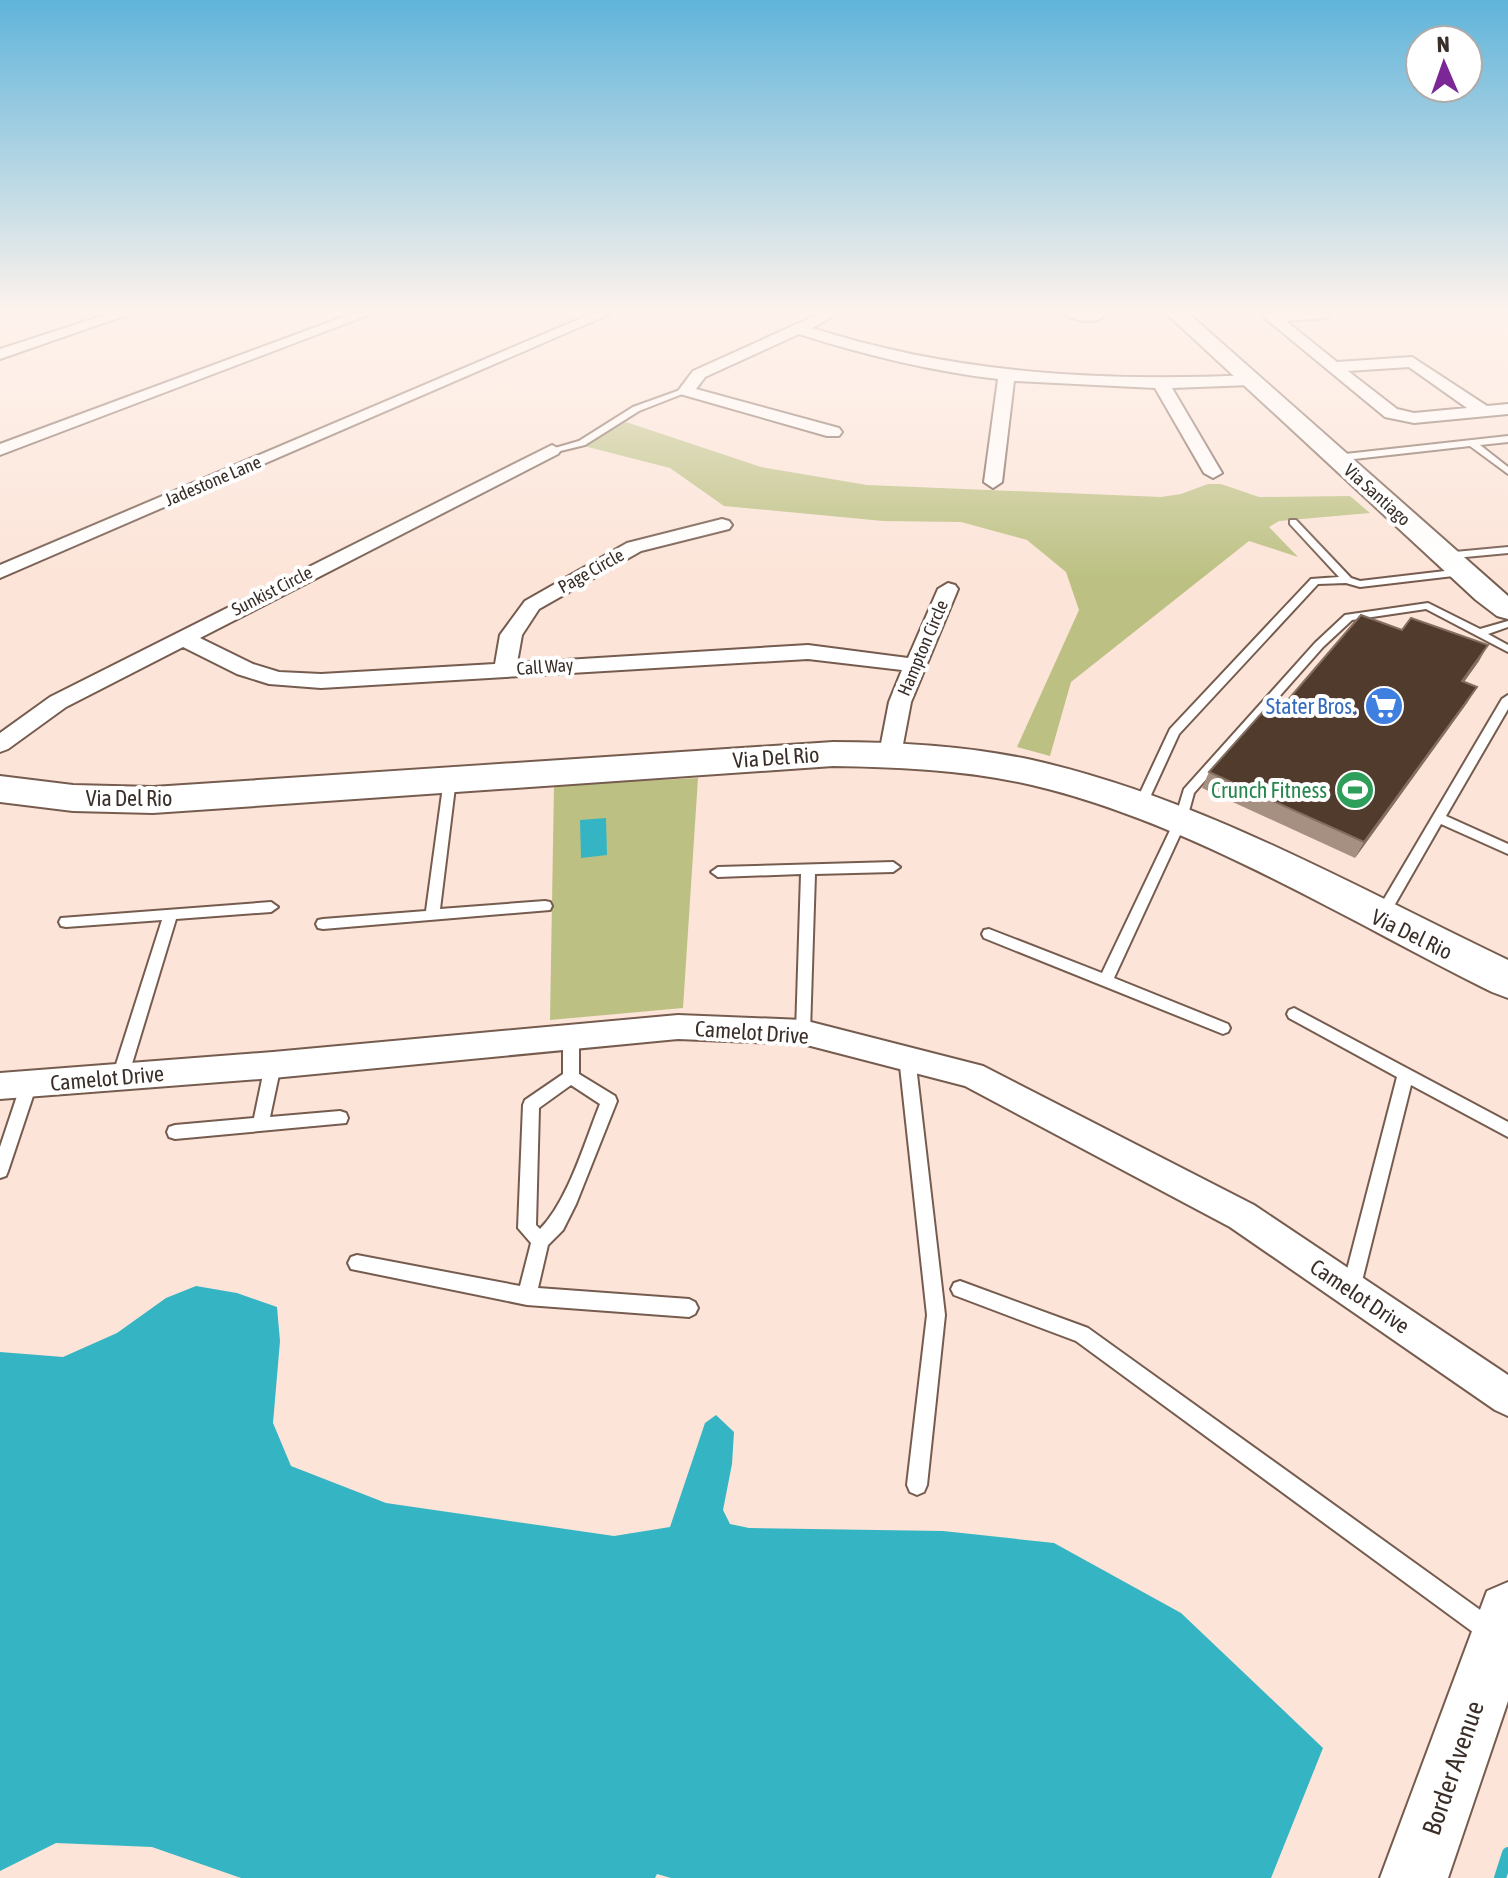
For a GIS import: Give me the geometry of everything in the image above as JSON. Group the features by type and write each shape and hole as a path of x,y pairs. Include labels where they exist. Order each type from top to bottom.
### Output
{"main road":[{"name":"Via Del Rio","path":"0,789 73,798 153,800 805,755 891,754 1017,770 1059,779 1140,806 1180,822 1508,980"}],"street":[{"path":"0,450 129,402"},
{"name":"Jadestone Lane","path":"0,572 398,402"},
{"path":"724,402 833,432"},
{"path":"993,482 1004,402"},
{"path":"1172,402 1213,473"},
{"name":"Via Santiago","path":"1275,402 1508,610"},
{"path":"1377,402 1402,417 1508,409"},
{"path":"1470,402 1483,411"},
{"name":"Sunkist Circle","path":"0,744 58,702 552,450"},
{"name":"Page Circle","path":"505,669 511,635 532,605 634,547 722,525"},
{"name":"Hampton Circle","path":"891,754 900,702 948,589"},
{"name":"Call Way","path":"181,637 245,669 277,679 369,679 808,652 917,666"},
{"name":"Camelot Drive","path":"14,1085 273,1065 678,1027 803,1032 972,1075 1242,1216 1508,1397"},
{"name":"Border Avenue","path":"1414,1878 1504,1625"}],"lane":[{"path":"552,450 582,443 636,409 656,402"},
{"path":"1336,458 1508,439"},
{"path":"1472,443 1508,471"},
{"path":"1293,522 1347,580"},
{"path":"1140,806 1174,732 1315,581 1347,580 1360,584 1508,550"},
{"path":"1105,982 1180,822 1188,792 1260,708 1349,617 1428,606 1508,649"},
{"path":"1479,633 1508,624"},
{"path":"1380,918 1506,707"},
{"path":"432,916 450,779"},
{"path":"1438,818 1508,849"},
{"path":"718,872 893,867"},
{"path":"803,1032 808,869"},
{"path":"323,924 545,906"},
{"path":"66,922 271,907"},
{"path":"120,1077 170,915"},
{"path":"989,934 1223,1028"},
{"path":"1294,1014 1508,1130"},
{"path":"571,1037 571,1077"},
{"path":"907,1057 936,1315 917,1485"},
{"path":"261,1124 273,1065"},
{"path":"1350,1290 1405,1076"},
{"path":"527,1296 540,1241 557,1224 570,1199 609,1101 571,1077"},
{"path":"540,1241 527,1228 531,1105 571,1077"},
{"path":"0,1171 14,1085"},
{"path":"175,1132 340,1118"},
{"path":"357,1263 527,1296 689,1308"},
{"path":"960,1289 1082,1334 1504,1625"}],"green space":[{"path":"626,422 761,467 867,485 1161,497 1181,494 1208,484 1221,484 1259,497 1350,496 1370,513 1279,521 1269,527 1298,557 1249,541 1071,682 1050,756 1017,747 1079,610 1066,572 1027,540 961,522 883,521 724,506 670,468 580,445"},
{"path":"698,778 683,1008 550,1020 554,785"}],"water":[{"path":"606,818 607,855 581,858 580,820"},
{"path":"196,1286 237,1293 277,1307 280,1341 273,1423 291,1466 386,1503 614,1536 670,1527 705,1423 716,1415 734,1432 732,1464 723,1510 730,1524 749,1528 943,1531 1054,1543 1181,1613 1323,1748 1271,1878 671,1878 657,1874 655,1878 241,1878 152,1847 56,1843 0,1871 0,1352 63,1357 117,1333 166,1298"}],"building":[{"path":"1361,615 1402,630 1411,618 1488,645 1462,681 1477,687 1364,842 1209,772 1276,697 1287,701"}],"waterway":[{"path":"1500,1878 1508,1853"}],"place":[{"name":"Stater Bros.","path":"1384,706"},
{"name":"Crunch Fitness","path":"1355,790"}]}
